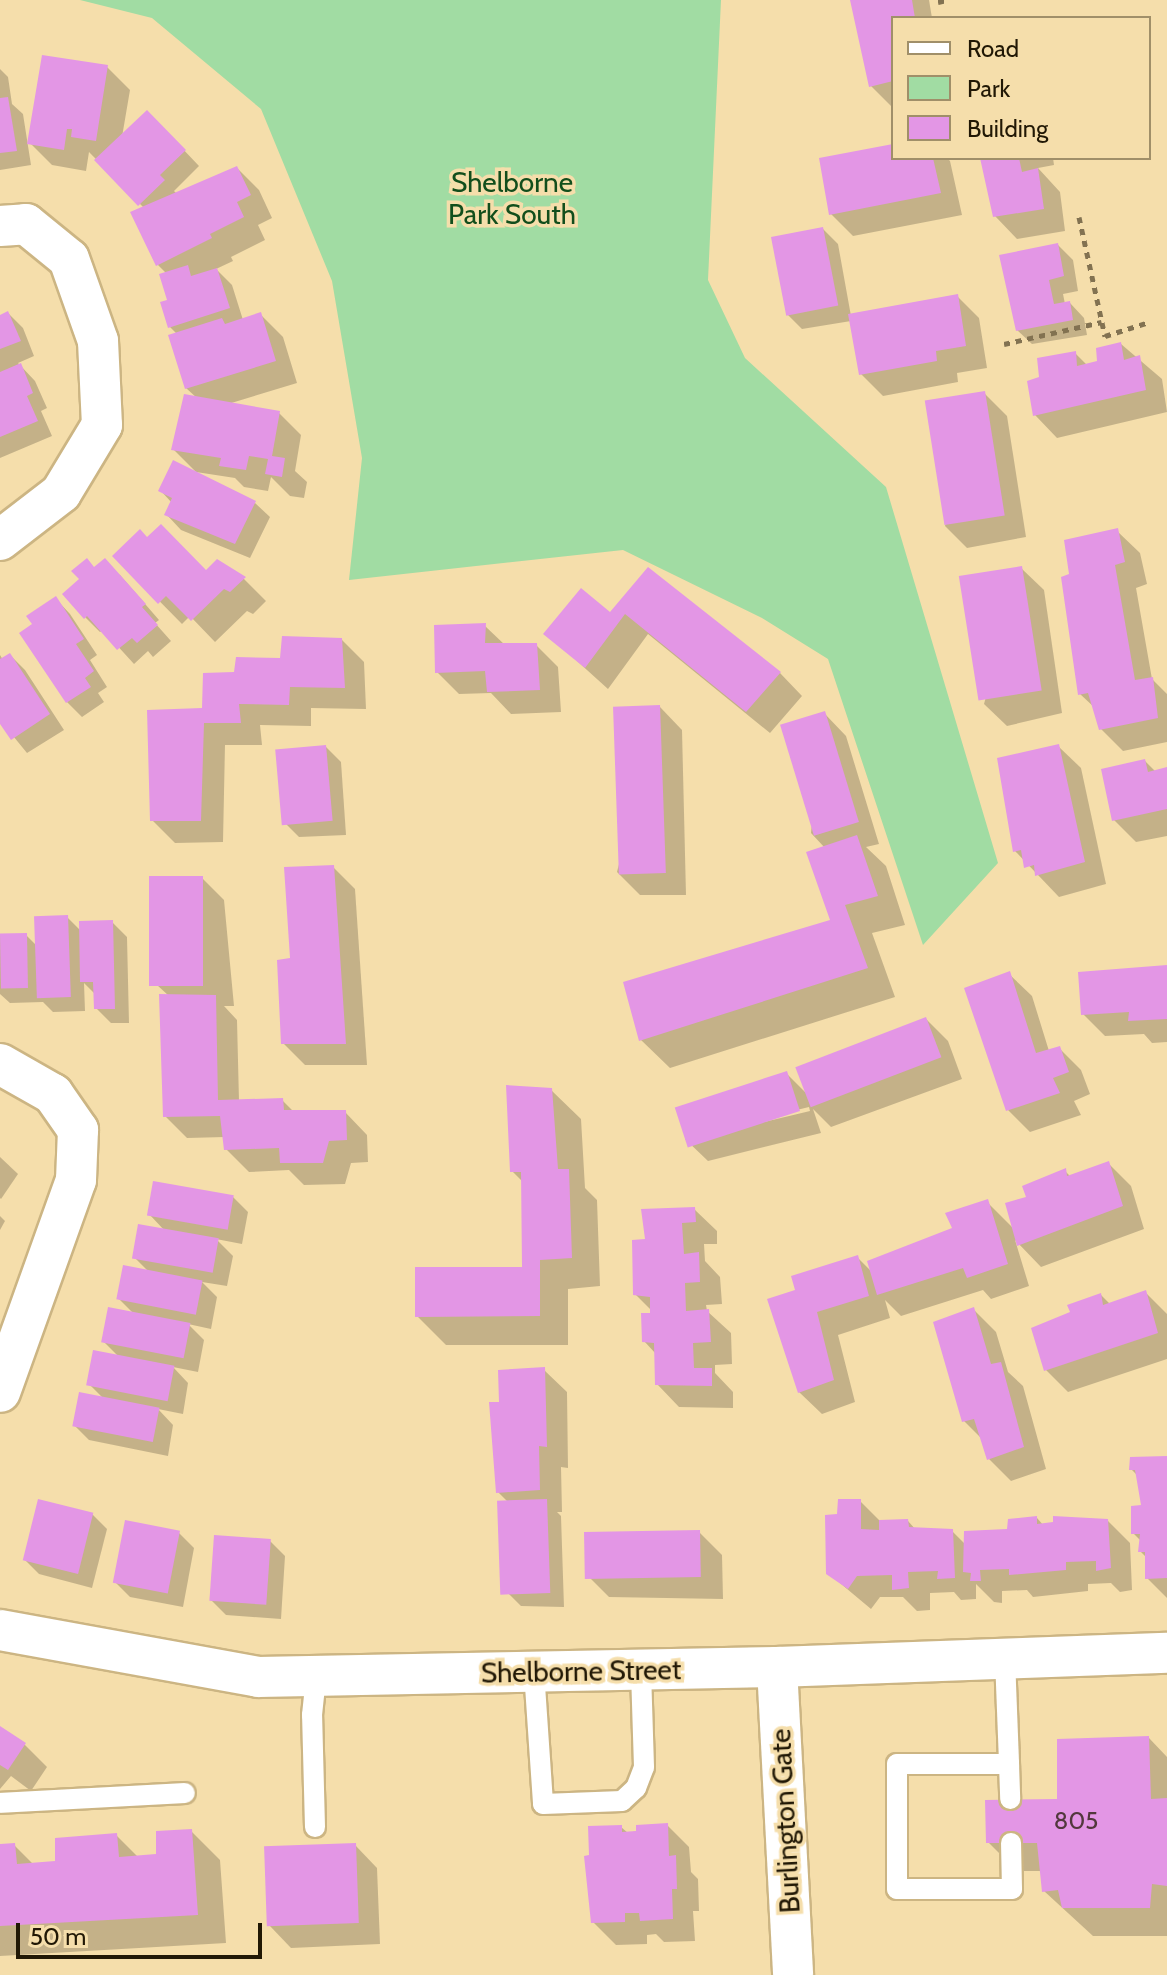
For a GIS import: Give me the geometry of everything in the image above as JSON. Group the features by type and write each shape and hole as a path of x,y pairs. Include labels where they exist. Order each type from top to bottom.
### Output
{"street":[{"path":"0,226 26,224 69,259 98,341 102,425 61,493 0,540"},
{"path":"0,1064 53,1094 78,1130 76,1180 0,1392"},
{"name":"Shelborne Street","path":"0,1630 258,1677 777,1667 1167,1653"},
{"name":"Burlington Gate","path":"777,1667 793,1975"}],"lane":[{"path":"1005,1658 1010,1799"},
{"path":"534,1671 543,1804 622,1801 636,1788 644,1767 641,1669"},
{"path":"315,1827 312,1715 316,1676"},
{"path":"1009,1764 897,1764 897,1889 1012,1889 1011,1843"},
{"path":"0,1803 185,1793"}],"path":[{"path":"938,2 947,0"},
{"path":"1079,217 1105,336 1149,322"},
{"path":"1004,344 1102,322"}],"green space":[{"name":"Shelborne Park South","path":"80,0 721,0 708,280 745,358 886,487 998,863 923,945 828,659 762,618 623,550 349,580 362,458 332,281 261,109 152,18"}],"building":[{"path":"850,0 912,0 915,16 891,16 891,82 869,87"},
{"path":"42,55 108,65 96,141 71,137 72,129 67,129 64,150 27,144"},
{"path":"8,97 17,151 0,153 0,98"},
{"path":"147,110 186,150 160,175 165,180 138,206 94,160"},
{"path":"891,144 891,160 933,160 941,193 829,215 819,158"},
{"path":"980,160 1019,160 1022,172 1038,168 1044,209 993,217"},
{"path":"237,166 251,195 237,202 244,217 210,234 212,238 156,266 130,212"},
{"path":"823,227 838,306 786,316 771,237"},
{"path":"1058,243 1064,276 1049,280 1054,304 1070,301 1073,320 1016,331 999,255"},
{"path":"188,265 191,276 217,268 230,308 168,328 160,302 167,300 159,274"},
{"path":"958,294 966,346 936,351 937,361 859,375 848,314"},
{"path":"8,311 21,341 0,349 0,315"},
{"path":"261,312 276,361 185,389 168,335 222,318 225,324"},
{"path":"1121,342 1124,360 1140,355 1146,390 1033,416 1027,381 1039,377 1037,358 1076,351 1077,366 1097,361 1096,348"},
{"path":"21,363 33,393 27,396 38,421 0,437 0,372"},
{"path":"985,391 1005,515 944,525 925,401"},
{"path":"184,394 280,411 272,456 285,458 282,477 265,474 268,459 249,456 246,470 219,466 221,458 171,450"},
{"path":"173,460 256,501 235,544 164,515 172,498 158,491"},
{"path":"161,524 206,570 217,559 246,577 230,592 224,589 191,621 166,596 158,604 112,556 140,529 147,537"},
{"path":"1118,528 1125,562 1115,565 1135,680 1153,677 1158,718 1099,730 1088,693 1078,695 1061,577 1069,574 1064,540"},
{"path":"87,558 94,567 105,558 146,604 142,607 158,625 137,643 132,638 117,650 87,616 84,619 62,594 79,579 71,571"},
{"path":"1022,566 1042,690 978,700 959,576"},
{"path":"648,567 781,672 746,712 625,614 585,668 543,634 581,588 610,612"},
{"path":"56,596 84,639 76,644 94,671 85,678 91,687 66,703 19,633 32,624 26,616"},
{"path":"486,623 485,643 537,643 540,690 487,692 485,671 435,673 434,625"},
{"path":"282,636 342,638 345,688 290,687 289,705 239,704 241,723 204,723 201,821 150,821 147,710 202,708 203,673 234,672 236,657 280,658"},
{"path":"10,653 50,714 11,740 0,724 0,659"},
{"path":"660,705 666,873 619,875 613,707"},
{"path":"825,711 859,822 814,836 780,725"},
{"path":"1059,744 1085,862 1035,876 1034,865 1024,868 1021,850 1013,852 997,758"},
{"path":"326,745 333,821 282,825 275,749"},
{"path":"1145,759 1148,772 1167,767 1167,809 1112,821 1101,769"},
{"path":"857,835 878,896 845,905 868,968 639,1041 623,982 830,920 806,852"},
{"path":"334,865 346,1044 281,1044 277,960 290,958 284,867"},
{"path":"149,876 203,876 203,986 149,986"},
{"path":"68,915 71,997 37,998 34,916"},
{"path":"113,920 115,1009 94,1009 93,982 80,982 79,921"},
{"path":"0,933 27,933 28,988 1,988"},
{"path":"1167,965 1167,1019 1128,1021 1129,1012 1081,1015 1078,972"},
{"path":"1010,971 1036,1053 1060,1046 1069,1072 1053,1078 1060,1093 1006,1111 964,988"},
{"path":"159,994 216,995 218,1100 283,1098 284,1110 346,1110 347,1140 329,1141 323,1163 280,1163 279,1148 224,1150 220,1116 163,1117"},
{"path":"926,1017 941,1057 811,1107 795,1067"},
{"path":"787,1071 800,1111 688,1147 675,1107"},
{"path":"506,1085 552,1088 558,1169 569,1169 572,1258 540,1260 540,1316 415,1317 415,1267 522,1267 521,1172 510,1172"},
{"path":"1109,1161 1123,1206 1017,1246 1005,1203 1026,1197 1022,1186 1066,1168 1067,1176"},
{"path":"153,1181 234,1195 228,1230 147,1215"},
{"path":"988,1199 1008,1264 967,1278 963,1268 877,1295 867,1261 952,1228 945,1213"},
{"path":"695,1207 696,1222 682,1223 684,1254 699,1252 700,1282 685,1283 686,1311 709,1309 711,1342 693,1343 694,1368 712,1368 712,1386 655,1385 654,1343 642,1342 641,1313 650,1313 650,1297 633,1295 632,1240 645,1239 641,1209"},
{"path":"138,1224 219,1238 213,1273 132,1258"},
{"path":"858,1255 869,1296 817,1312 834,1380 798,1393 767,1299 795,1290 791,1276"},
{"path":"123,1265 203,1280 196,1315 116,1299"},
{"path":"1146,1290 1158,1333 1044,1371 1031,1328 1070,1312 1067,1305 1101,1293 1103,1305"},
{"path":"108,1307 190,1323 184,1358 101,1342"},
{"path":"974,1307 991,1364 1001,1362 1024,1447 987,1460 974,1419 962,1422 933,1322"},
{"path":"93,1350 174,1366 168,1401 86,1385"},
{"path":"545,1367 547,1447 539,1446 540,1490 496,1493 489,1402 499,1402 498,1370"},
{"path":"79,1392 159,1408 153,1442 72,1426"},
{"path":"1167,1456 1167,1578 1145,1579 1145,1552 1138,1552 1140,1534 1131,1534 1131,1506 1141,1505 1135,1470 1129,1470 1130,1457"},
{"path":"38,1499 93,1513 78,1574 23,1560"},
{"path":"547,1499 550,1593 500,1595 497,1501"},
{"path":"838,1499 861,1499 861,1529 879,1530 879,1520 908,1519 909,1527 953,1529 955,1578 937,1579 938,1571 908,1572 909,1588 892,1590 892,1575 857,1576 848,1589 826,1574 825,1515 837,1514"},
{"path":"1037,1516 1037,1524 1053,1522 1053,1516 1108,1519 1111,1568 1096,1571 1096,1561 1066,1562 1066,1570 1009,1575 1009,1569 980,1570 981,1581 970,1581 971,1573 963,1572 964,1531 1007,1529 1008,1519"},
{"path":"125,1520 180,1531 168,1594 113,1583"},
{"path":"700,1530 701,1577 585,1579 584,1532"},
{"path":"214,1535 271,1539 266,1605 209,1601"},
{"path":"0,1726 26,1743 8,1770 0,1765"},
{"path":"1149,1736 1151,1799 1167,1798 1167,1886 1152,1884 1150,1908 1062,1908 1058,1890 1042,1892 1037,1843 986,1843 985,1800 1057,1799 1057,1739"},
{"path":"668,1823 669,1856 676,1855 677,1889 672,1889 673,1919 640,1921 639,1913 625,1913 625,1922 591,1923 584,1856 589,1855 588,1826 622,1825 622,1832 636,1831 636,1825"},
{"path":"192,1829 198,1915 0,1926 0,1844 15,1843 17,1864 55,1861 55,1838 117,1833 119,1857 156,1854 156,1831"},
{"path":"356,1843 359,1923 267,1926 264,1846"}]}
